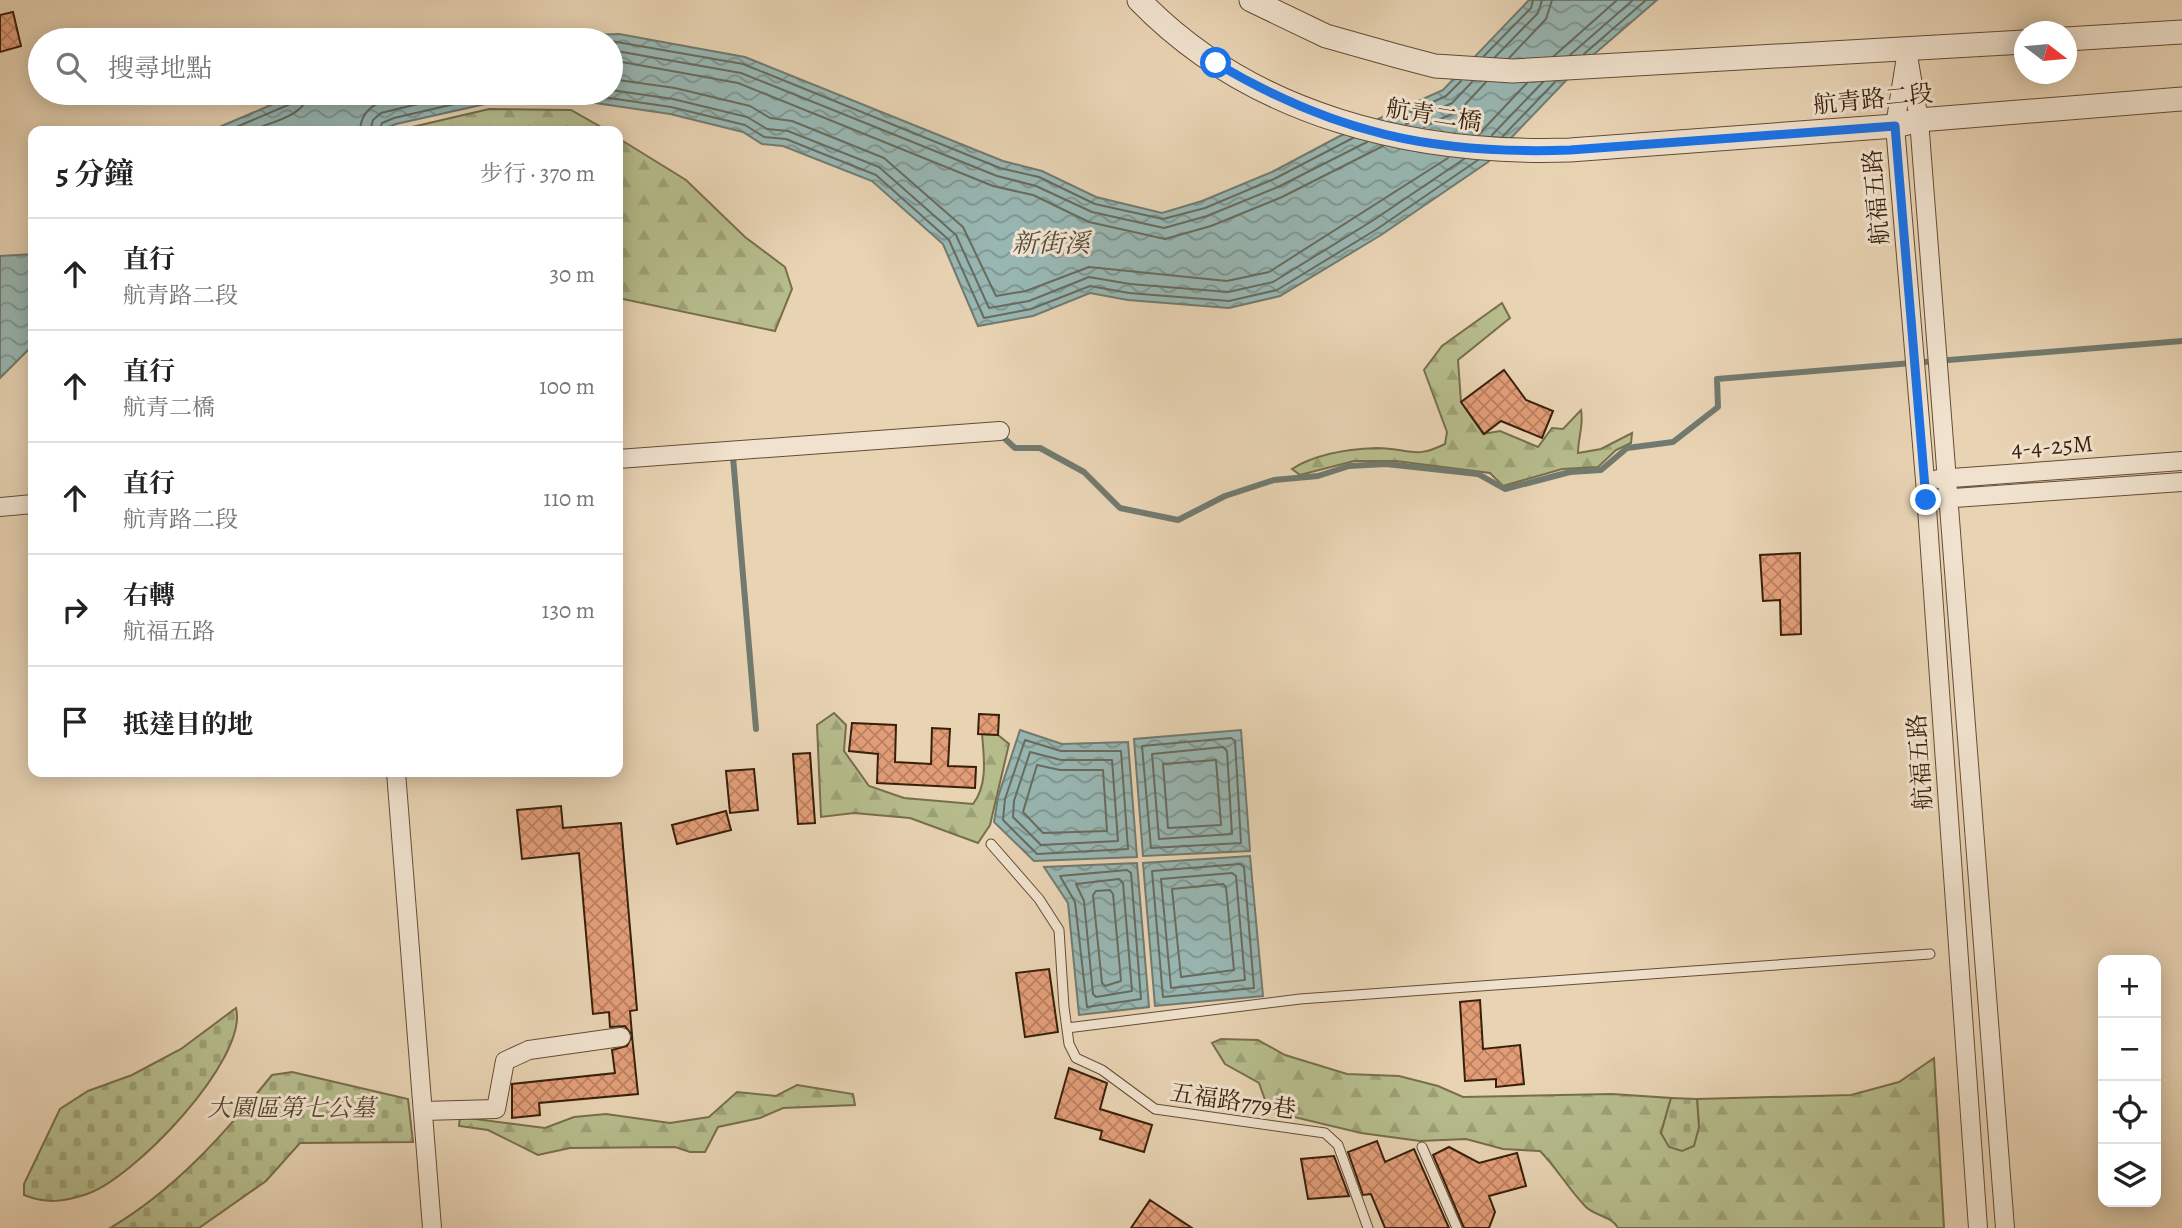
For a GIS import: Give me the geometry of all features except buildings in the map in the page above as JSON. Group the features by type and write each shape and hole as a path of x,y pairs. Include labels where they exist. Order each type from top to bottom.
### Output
{"street":[{"name":"航青二橋","path":"1139,0 1163,24 1216,63 1295,106 1368,132 1453,148 1519,152 1570,150"},
{"name":"航青二橋","path":"1251,0 1326,36 1435,66 1513,71 1654,64"},
{"path":"2077,38 2182,32"},
{"name":"航青路二段","path":"1654,64 2014,43"},
{"name":"航福五路","path":"1907,50 1919,120 1939,359 2005,1228"},
{"name":"航福五路","path":"1907,50 1895,126 1925,480 1978,1228"},
{"name":"航青路二段","path":"1570,150 1895,126 1919,120 2182,99"},
{"path":"623,459 1000,431"},
{"name":"4-4-25M","path":"1925,480 2182,461"},
{"name":"4-4-25M","path":"1926,500 2182,482"},
{"path":"0,507 28,505"},
{"path":"396,777 432,1228"},
{"path":"423,1111 496,1109 505,1061 529,1051 621,1037"}],"lane":[{"name":"五福路779巷","path":"991,844 1039,899 1059,930 1069,1044 1076,1058 1102,1070 1156,1109 1325,1133 1338,1145 1368,1228"},
{"path":"1068,1028 1300,999 1930,954"},
{"path":"1422,1147 1457,1228"}],"green space":[{"path":"489,109 571,110 599,126 416,126"},
{"path":"623,141 686,180 745,237 785,267 792,289 775,331 623,299"},
{"path":"1502,303 1510,318 1458,360 1461,402 1483,434 1500,431 1538,447 1552,428 1563,429 1581,410 1578,453 1601,449 1632,433 1631,443 1616,450 1598,467 1562,469 1503,486 1490,473 1396,461 1354,461 1300,475 1292,469 1322,456 1344,451 1388,448 1418,452 1445,444 1447,432 1424,370 1442,346"},
{"path":"834,713 846,725 844,751 869,786 904,798 973,804 983,780 982,734 998,735 1009,744 990,825 978,843 910,818 854,813 821,817 817,725"},
{"name":"大園區第七公墓","path":"236,1008 235,1030 225,1056 207,1085 184,1114 132,1166 107,1184 78,1197 48,1201 24,1195 24,1184 60,1109 88,1091 132,1075 181,1049"},
{"path":"1221,1039 1258,1040 1285,1055 1347,1074 1399,1076 1438,1086 1463,1097 1612,1094 1671,1098 1661,1133 1699,1127 1697,1099 1851,1095 1899,1082 1934,1058 1944,1228 1618,1228 1612,1221 1586,1207 1540,1151 1503,1149 1466,1139 1420,1141 1361,1133 1269,1111 1259,1083 1225,1064 1212,1043"},
{"name":"大園區第七公墓","path":"292,1072 408,1099 413,1142 300,1143 266,1181 199,1228 110,1228 156,1196 198,1159 272,1075"},
{"path":"797,1085 853,1094 855,1105 783,1108 760,1118 718,1127 705,1152 690,1152 675,1147 570,1148 538,1155 488,1130 459,1126 460,1117 545,1128 574,1117 606,1114 670,1123 709,1117 737,1092 776,1096"},
{"path":"1671,1098 1697,1099 1699,1127 1694,1146 1682,1151 1669,1147 1661,1133"}],"water":[{"name":"新街溪","path":"1529,0 1657,0 1578,68 1488,162 1381,235 1280,296 1229,308 1128,300 1090,293 1033,316 978,326 943,244 872,181 783,146 762,144 743,132 670,114 609,105 623,105 623,35 745,57 1003,161 1042,171 1096,197 1162,213 1202,201 1272,172 1338,137 1443,90"},
{"name":"新街溪","path":"271,105 481,105 391,126 222,126"},
{"path":"28,254 28,350 0,378 0,256"},
{"path":"1020,730 1062,744 1128,742 1137,857 1034,861 994,822 998,797"},
{"path":"1241,730 1250,851 1143,856 1134,739"},
{"path":"1250,856 1263,996 1155,1006 1143,863"},
{"path":"1137,863 1149,1007 1079,1015 1068,903 1044,867"}],"waterway":[{"path":"998,438 1003,437 1015,448 1040,448 1084,472 1120,508 1178,520 1225,496 1274,480 1318,476 1349,466 1386,464 1478,474 1505,489 1570,472 1601,470 1627,448 1673,442 1718,407 1717,379 2182,341"},
{"path":"739,457 733,457 756,729"}],"route":[{"path":"1216,63 1295,106 1368,132 1453,148 1519,152 1570,150 1895,126 1926,500"}]}
